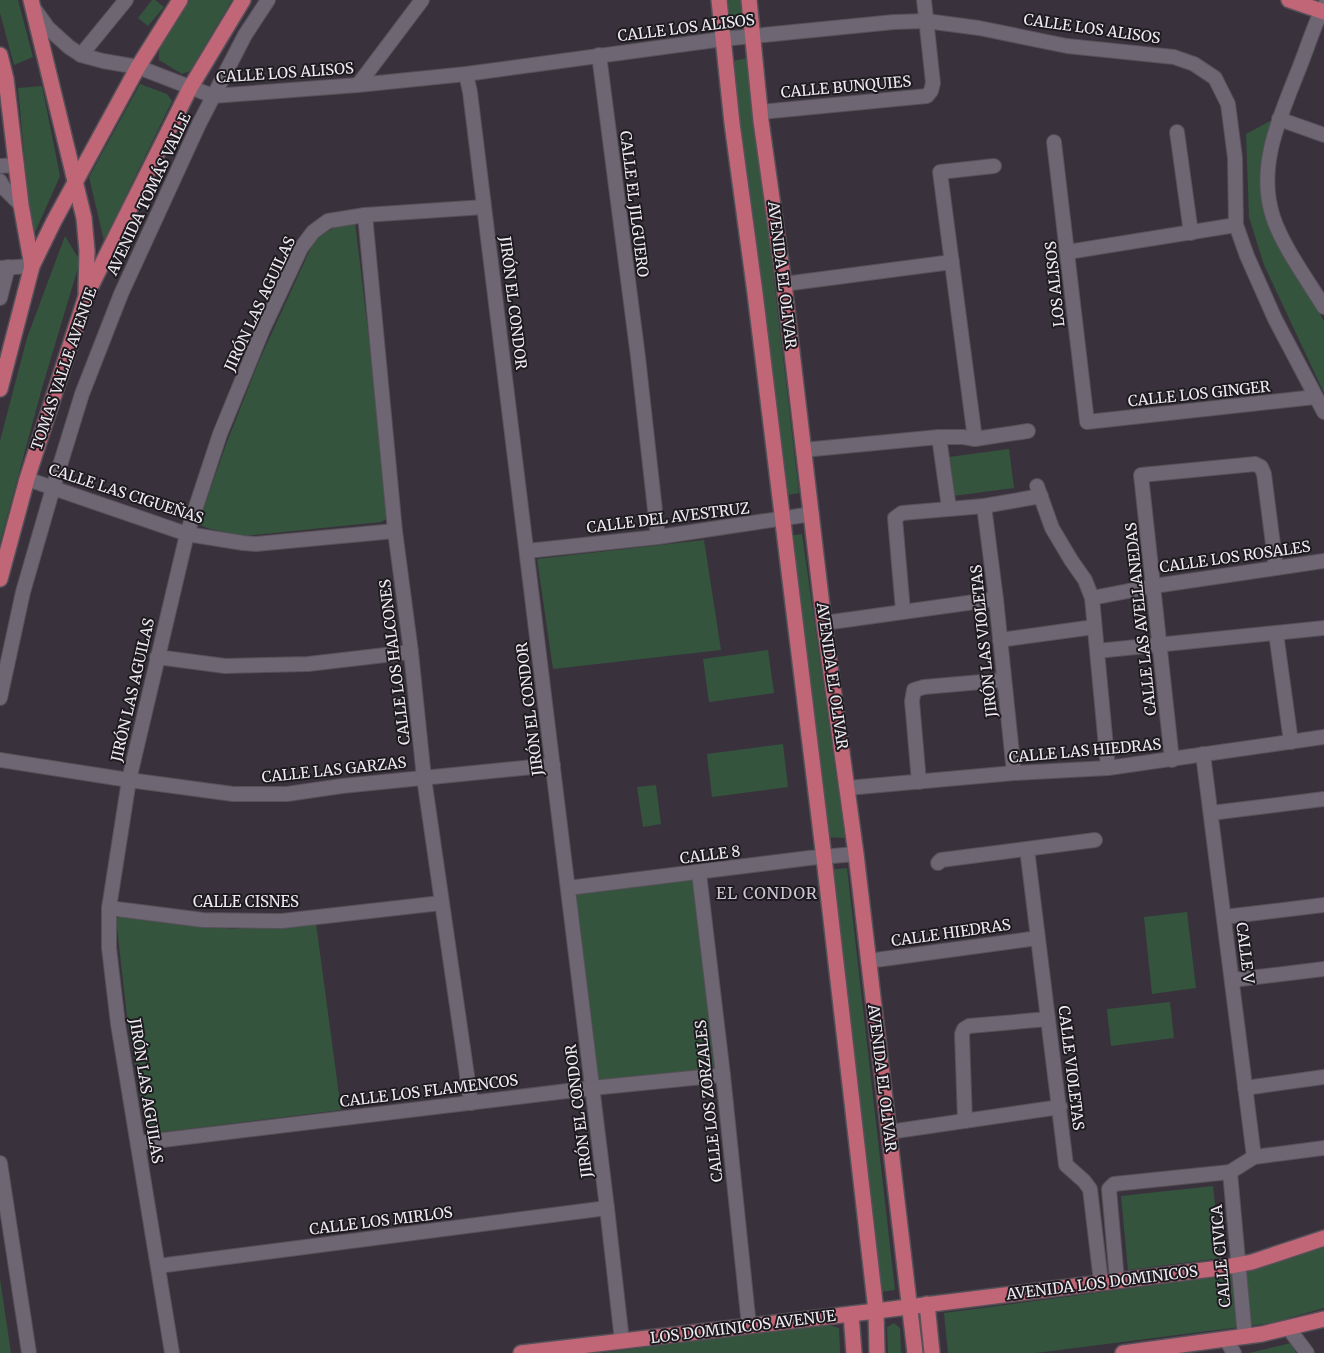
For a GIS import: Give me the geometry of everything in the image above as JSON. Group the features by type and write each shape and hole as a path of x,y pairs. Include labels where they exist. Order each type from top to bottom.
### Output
{"main road":[{"path":"0,388 32,266 54,221 138,67 180,0"},
{"name":"TOMAS VALLE AVENUE","path":"0,579 27,479 86,296 190,88 243,0"},
{"name":"AVENIDA EL OLIVAR","path":"719,0 732,123 824,858 876,1311 878,1353"},
{"name":"AVENIDA EL OLIVAR","path":"749,0 824,623 856,854 915,1353"},
{"path":"1289,0 1323,10"},
{"path":"32,3 84,218 87,251 86,296"},
{"path":"0,55 6,79 4,96 32,266"},
{"name":"AVENIDA LOS DOMINICOS","path":"876,1311 1238,1265 1324,1238"},
{"path":"928,1304 932,1353"},
{"name":"LOS DOMINICOS AVENUE","path":"521,1353 876,1311"},
{"path":"851,1314 854,1353"},
{"path":"1123,1353 1245,1337 1288,1329 1324,1319"}],"street":[{"path":"81,55 126,0"},
{"name":"AVENIDA TOMÁS VALLE","path":"0,698 23,592 52,488 82,394 121,294 213,96 245,35 268,0"},
{"path":"358,85 422,0"},
{"path":"924,0 926,21"},
{"name":"CALLE LOS ALISOS","path":"32,3 48,28 69,48 81,55 138,67 213,96 358,85 466,74 723,39 894,22 926,21 979,28 1067,46 1174,57 1194,64 1215,78 1228,104 1235,158 1236,225 1247,256 1275,319 1324,412"},
{"path":"1323,10 1279,120 1267,169 1269,201 1278,231 1324,307"},
{"name":"CALLE BUNQUIES","path":"761,112 927,96 931,91 933,83 926,21"},
{"name":"CALLE EL JILGUERO","path":"599,55 638,356 658,537"},
{"name":"JIRÓN EL CONDOR","path":"466,74 470,92 527,551 622,1341"},
{"path":"1279,120 1324,135"},
{"path":"1177,132 1190,233"},
{"name":"LOS ALISOS","path":"1054,142 1087,422"},
{"path":"0,166 17,166"},
{"path":"975,439 940,172 994,166"},
{"path":"1,185 19,187"},
{"path":"1,185 21,205"},
{"name":"JIRÓN LAS AGUILAS","path":"172,1353 117,1015 109,948 109,908 129,780 187,534 220,434 263,329 301,248 313,232 328,221 365,215 484,207"},
{"name":"CALLE LOS HALCONES","path":"365,215 395,531 411,652 424,778 471,1103"},
{"path":"1068,252 1236,225"},
{"path":"784,284 952,262"},
{"path":"0,298 4,267 32,266"},
{"name":"CALLE LOS GINGER","path":"1087,422 1316,397"},
{"path":"803,450 939,437 963,436 975,439 1028,431"},
{"path":"939,437 949,508"},
{"name":"CALLE LAS AVELLANEDAS","path":"1172,760 1141,475 1254,464 1261,466 1264,474 1276,568"},
{"name":"CALLE LAS CIGUEÑAS","path":"27,479 187,534 243,543 256,544 395,531"},
{"path":"903,611 895,518 902,513 984,506 1039,491 1052,528 1085,580 1092,598 1108,768"},
{"name":"JIRÓN LAS VIOLETAS","path":"984,506 996,599 1014,773"},
{"name":"CALLE DEL AVESTRUZ","path":"527,551 658,537 812,514"},
{"name":"CALLE LOS ROSALES","path":"1092,598 1154,586 1324,561"},
{"path":"824,623 996,599"},
{"path":"1000,640 1094,627"},
{"path":"1097,651 1324,628"},
{"path":"1276,633 1291,742"},
{"path":"157,657 225,666 308,664 411,652"},
{"path":"919,782 912,701 914,690 924,687 1004,680"},
{"name":"CALLE LAS HIEDRAS","path":"847,788 1014,773 1108,768 1324,737"},
{"name":"CALLE V","path":"1203,754 1254,1157"},
{"name":"CALLE LAS GARZAS","path":"0,760 234,794 287,794 342,786 553,765"},
{"path":"1211,813 1324,799"},
{"path":"938,862 941,860 1095,840"},
{"name":"CALLE VIOLETAS","path":"1027,849 1066,1164 1084,1181 1090,1190 1100,1282"},
{"name":"CALLE 8","path":"568,888 856,854"},
{"name":"CALLE LOS ZORZALES","path":"699,873 723,1075 749,1326"},
{"name":"CALLE CISNES","path":"109,908 203,920 282,921 441,903"},
{"path":"1224,917 1324,905"},
{"name":"CALLE HIEDRAS","path":"868,961 1038,938"},
{"path":"1232,980 1324,969"},
{"path":"966,1122 962,1034 964,1029 969,1026 1048,1019"},
{"name":"CALLE LOS FLAMENCOS","path":"138,1143 592,1088 723,1075"},
{"path":"1245,1088 1324,1077"},
{"path":"889,1132 1060,1107"},
{"path":"1117,1280 1109,1189 1114,1184 1230,1172 1254,1157 1324,1148"},
{"path":"0,1163 29,1353"},
{"name":"CALLE CIVICA","path":"1230,1172 1245,1337"},
{"name":"CALLE LOS MIRLOS","path":"158,1266 607,1208"},
{"path":"1288,1329 1307,1353"},
{"path":"1226,1340 1234,1353"}],"green space":[{"path":"0,0 18,0 33,57 14,65 0,13"},
{"path":"152,0 155,0 164,7 148,26 138,18"},
{"path":"190,0 232,0 190,71 182,74 159,60 159,52 161,43 169,28"},
{"path":"724,0 743,0 744,20 724,16"},
{"path":"748,58 799,493 783,496 733,61"},
{"path":"140,84 167,94 172,101 104,241 89,177"},
{"path":"42,86 60,176 32,239 18,88"},
{"path":"1272,120 1260,173 1270,228 1324,321 1324,393 1264,265 1249,217 1246,134"},
{"path":"355,222 390,517 381,522 243,536 207,528 198,524 227,442 259,361 313,243 332,229"},
{"path":"65,236 80,261 42,388 0,543 0,441 27,338"},
{"path":"1009,449 1014,488 953,496 949,457"},
{"path":"802,534 845,838 825,837 788,536"},
{"path":"704,540 721,650 553,669 537,559"},
{"path":"768,650 774,693 709,702 703,659"},
{"path":"783,744 788,787 712,797 707,754"},
{"path":"656,785 661,824 643,827 637,787"},
{"path":"847,868 895,1290 879,1292 828,870"},
{"path":"699,873 723,1075 592,1088 568,888"},
{"path":"1187,912 1196,988 1152,994 1144,917"},
{"path":"122,915 233,929 316,923 341,1110 147,1134 128,1025 116,919"},
{"path":"1170,1002 1174,1038 1111,1046 1107,1009"},
{"path":"1213,1186 1221,1258 1128,1270 1121,1196"},
{"path":"1324,1245 1324,1308 1271,1323 1036,1353 948,1353 944,1313 1223,1276"},
{"path":"0,1279 11,1353 0,1353"},
{"path":"894,1323 900,1328 901,1353 888,1353 887,1327"},
{"path":"825,1324 839,1328 840,1353 602,1353"},
{"path":"1291,1343 1296,1353 1249,1353"}],"district":[{"name":"EL CONDOR","path":"767,893"}]}
